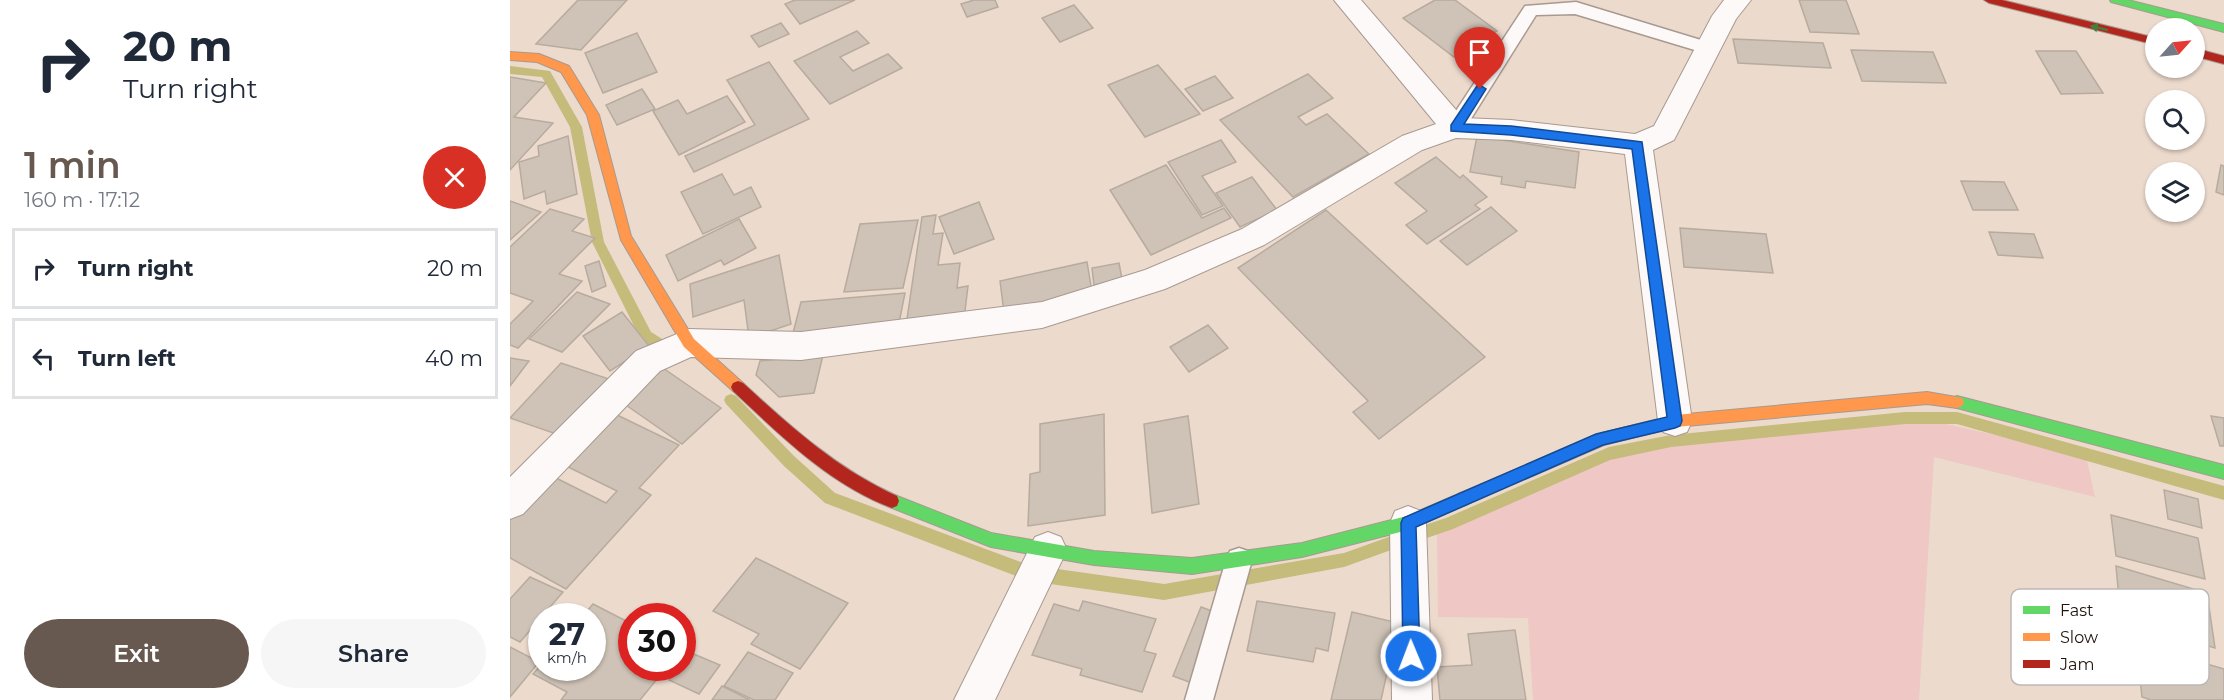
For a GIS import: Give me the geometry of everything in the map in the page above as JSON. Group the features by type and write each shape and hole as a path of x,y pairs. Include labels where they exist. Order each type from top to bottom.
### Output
{"street":[{"path":"1347,0 1455,128"},
{"path":"510,502 648,361 689,343 801,346 1042,315 1154,280 1253,237 1412,143 1455,128 1511,130 1638,145 1664,133 1725,16 1738,0"},
{"path":"1989,0 2145,39"},
{"path":"2115,0 2224,27"},
{"path":"2205,55 2224,60"},
{"path":"510,56 539,58 565,69 593,115 625,237 689,343 820,462 877,495 991,540 1094,558 1192,566 1239,560 1302,550 1408,523 1602,439 1675,421 1927,398 1964,403 2224,472"},
{"path":"1638,145 1675,421"},
{"path":"1408,523 1412,700"},
{"path":"974,700 1048,550"}],"lane":[{"path":"1512,0 1531,10 1576,8 1708,48"},
{"path":"1455,128 1531,10"},
{"path":"1199,700 1239,560"}],"shaded area":[{"path":"1898,413 2086,456 2095,497 1934,457 1919,700 1533,700 1528,618 1438,617 1437,533 1557,476 1653,445"}],"building":[{"path":"578,0 627,0 581,50 536,44"},
{"path":"795,0 855,0 800,24 785,4"},
{"path":"974,0 995,0 998,7 967,17 961,4"},
{"path":"1435,0 1455,0 1497,31 1454,57 1403,18"},
{"path":"1799,0 1846,0 1859,34 1810,32"},
{"path":"1074,5 1093,28 1060,42 1042,18"},
{"path":"781,23 789,34 759,47 751,36"},
{"path":"857,31 869,43 840,57 853,71 888,54 902,68 830,104 794,61"},
{"path":"637,33 657,72 603,93 585,53"},
{"path":"1733,39 1823,43 1831,68 1738,63"},
{"path":"1851,50 1933,52 1946,83 1862,81"},
{"path":"2036,51 2076,51 2103,93 2061,94"},
{"path":"769,62 809,119 694,172 685,156 755,125 727,80"},
{"path":"1158,65 1200,114 1145,137 1108,85"},
{"path":"1308,74 1333,98 1298,117 1306,125 1327,114 1369,154 1293,197 1220,120"},
{"path":"1215,76 1233,98 1203,111 1185,89"},
{"path":"510,77 546,83 514,117 553,123 510,170"},
{"path":"642,89 655,109 617,125 606,105"},
{"path":"727,96 745,122 679,155 653,111 678,100 687,114"},
{"path":"568,136 577,194 547,204 545,191 524,199 519,162 539,156 538,146"},
{"path":"1477,136 1579,152 1575,188 1526,181 1525,188 1501,184 1502,177 1470,172"},
{"path":"1221,140 1236,162 1202,176 1223,206 1202,215 1168,162"},
{"path":"1436,157 1460,178 1463,175 1487,197 1475,205 1480,209 1427,244 1406,225 1427,211 1395,183"},
{"path":"1166,165 1202,218 1224,208 1231,218 1151,255 1110,190"},
{"path":"2221,165 2224,166 2224,195 2216,192"},
{"path":"722,174 734,195 751,187 761,207 703,234 681,192"},
{"path":"1252,177 1277,210 1240,227 1216,193"},
{"path":"1961,181 2004,182 2018,210 1973,210"},
{"path":"510,201 541,212 510,240"},
{"path":"979,202 994,239 954,254 939,217"},
{"path":"1491,207 1517,231 1467,265 1440,241"},
{"path":"550,209 584,219 572,231 595,238 559,274 582,281 518,348 510,345 510,324 533,301 510,293 510,247"},
{"path":"1326,210 1485,357 1379,439 1353,412 1368,401 1238,268"},
{"path":"936,215 933,234 943,233 938,265 960,263 957,288 968,286 964,319 906,326 922,217"},
{"path":"739,219 756,248 724,265 721,260 678,281 666,255"},
{"path":"918,220 903,288 844,292 860,224"},
{"path":"1680,228 1766,234 1773,273 1684,267"},
{"path":"1989,232 2034,234 2043,258 1998,255"},
{"path":"779,255 791,324 749,338 744,300 693,317 690,284"},
{"path":"599,261 606,286 592,292 585,266"},
{"path":"1087,262 1092,292 1004,312 1000,281"},
{"path":"1119,263 1122,279 1094,285 1092,268"},
{"path":"577,292 610,304 562,352 529,339"},
{"path":"905,293 898,328 792,337 801,302"},
{"path":"622,312 649,346 610,371 583,336"},
{"path":"1208,325 1228,348 1189,372 1170,347"},
{"path":"823,355 814,393 779,397 756,375 760,361"},
{"path":"510,358 529,361 510,386"},
{"path":"561,363 609,379 559,435 510,418"},
{"path":"663,368 721,408 682,444 623,403"},
{"path":"611,412 679,445 639,488 651,495 566,589 510,558 510,519 552,476 606,503 617,491 560,463"},
{"path":"1104,414 1105,515 1028,526 1030,474 1040,472 1040,424"},
{"path":"1188,416 1199,504 1152,513 1144,424"},
{"path":"2211,416 2224,418 2224,446 2220,446"},
{"path":"2164,490 2198,499 2202,528 2168,519"},
{"path":"2111,515 2198,538 2205,579 2116,556"},
{"path":"756,558 848,603 800,669 751,644 759,634 713,611"},
{"path":"2116,566 2194,589 2118,589"},
{"path":"530,577 563,592 554,603 528,603 528,633 520,642 510,637 510,599"},
{"path":"1083,601 1156,619 1144,651 1156,654 1142,692 1080,675 1082,669 1032,655 1054,604 1079,611"},
{"path":"1257,601 1335,613 1328,651 1316,648 1313,662 1247,651"},
{"path":"1201,607 1220,614 1192,683 1173,676"},
{"path":"2209,607 2215,648 2209,646"},
{"path":"606,611 618,617 618,681 655,681 640,700 561,700 567,692 546,681 606,681"},
{"path":"1352,612 1398,623 1381,700 1331,700"},
{"path":"1515,630 1526,700 1440,700 1437,667 1472,665 1468,634"},
{"path":"510,647 528,656 528,675 510,697"},
{"path":"748,652 793,673 775,700 754,700 724,686"},
{"path":"696,655 720,665 699,694 671,681 696,681"},
{"path":"2209,665 2224,669 2224,700 2151,700 2142,697 2141,685 2209,685"},
{"path":"722,686 750,700 712,700"}],"waterway":[{"path":"510,70 546,74 576,127 598,242 646,336 670,351"},
{"path":"731,400 789,461 830,498 1029,573 1164,592 1344,560 1397,541"},
{"path":"1418,534 1448,524 1609,454 1671,441 1905,418 1957,418 2224,493"}],"traffic: fast":[{"path":"2115,0 2224,28"},
{"path":"1957,402 2224,472"},
{"path":"892,501 991,540 1094,558 1192,566 1302,550 1408,523 1463,499"}],"traffic: slow":[{"path":"510,56 539,58 565,69 593,115 625,237 689,343 738,387"},
{"path":"1463,499 1602,439 1675,421 1927,398 1957,402"}],"traffic: jam":[{"path":"1989,0 2145,39"},
{"path":"2205,55 2224,60"},
{"path":"738,387 810,452 849,479 892,501"}],"route":[{"path":"1411,656 1408,523 1602,439 1675,421 1638,145 1511,130 1455,128 1480,89"}]}
